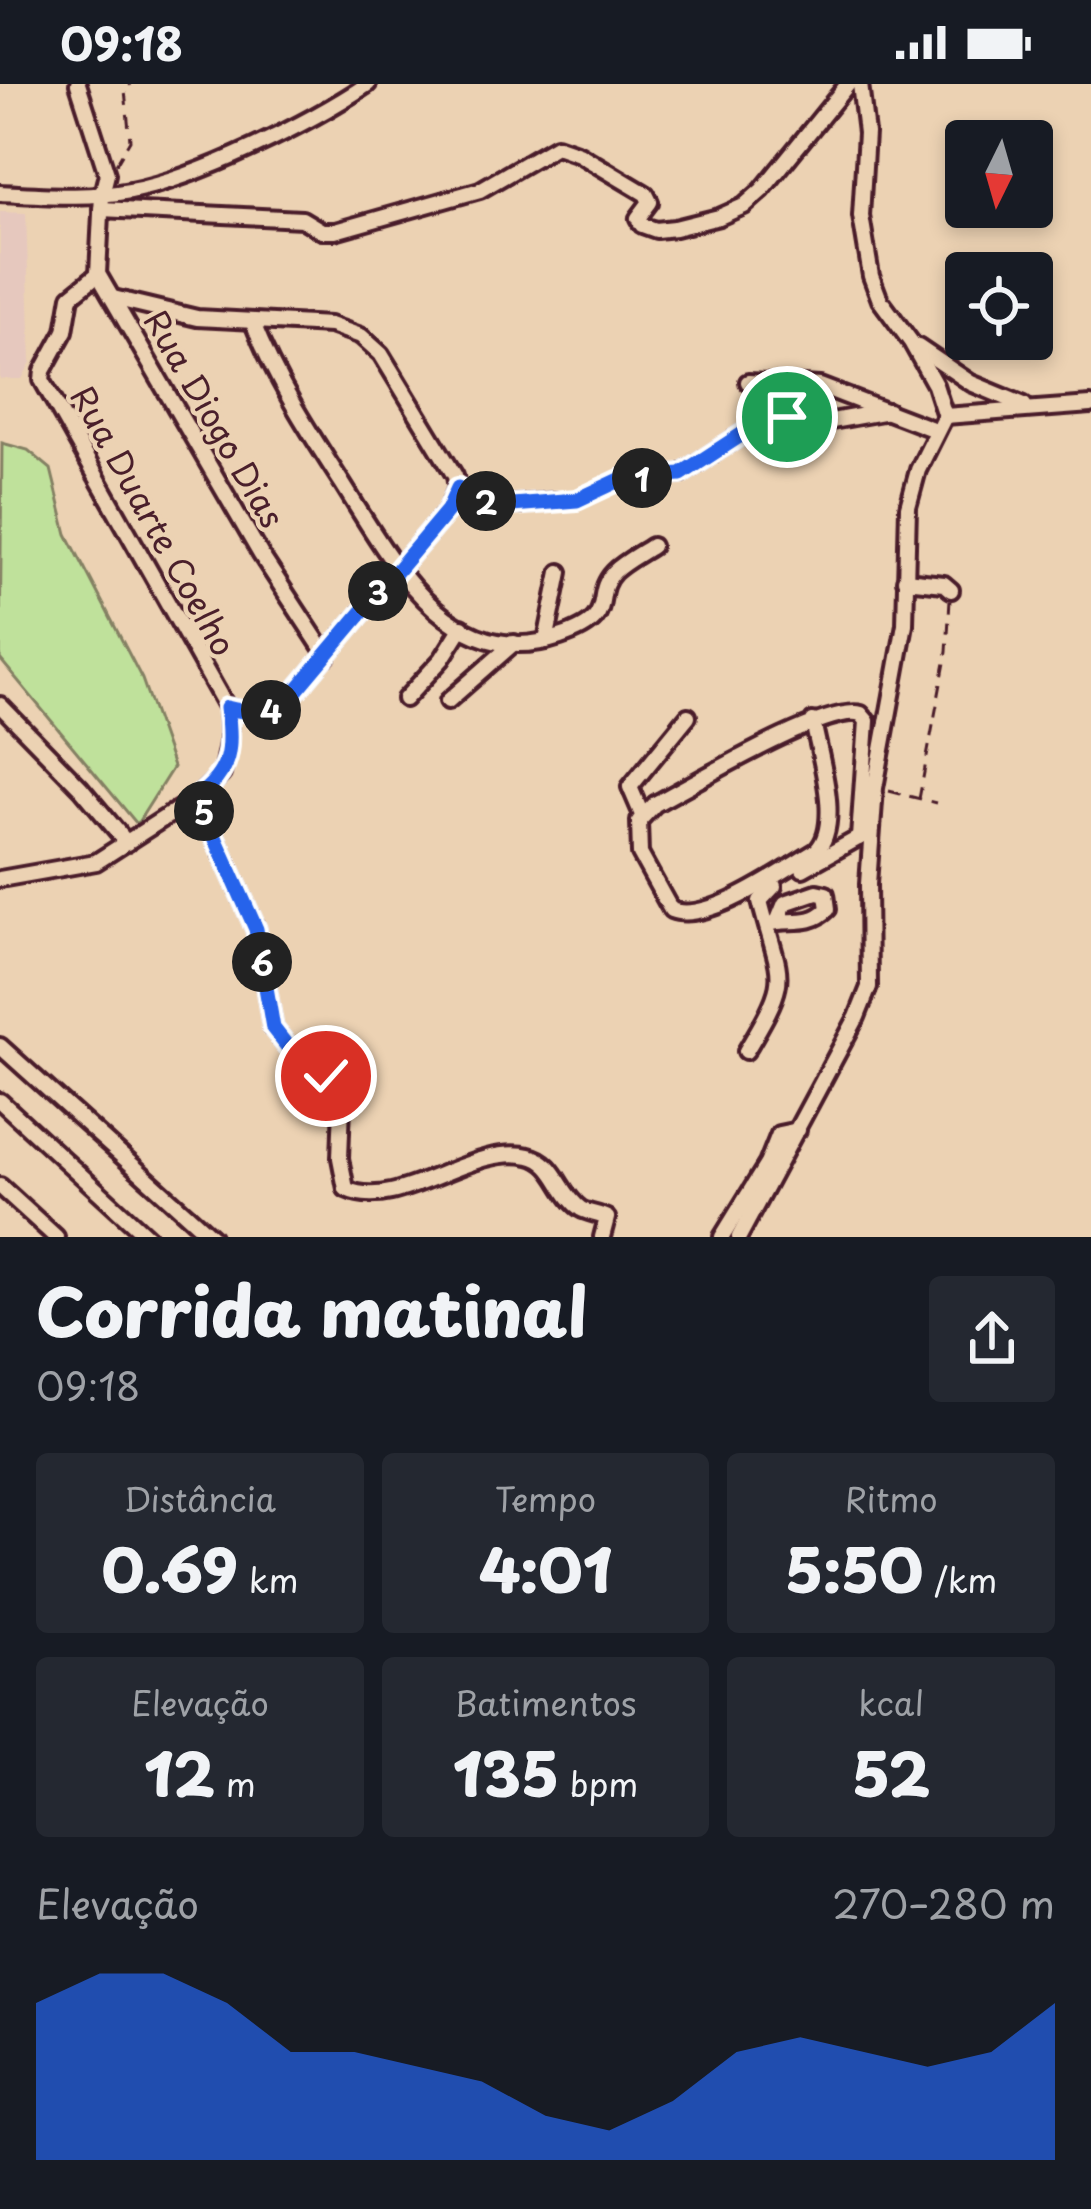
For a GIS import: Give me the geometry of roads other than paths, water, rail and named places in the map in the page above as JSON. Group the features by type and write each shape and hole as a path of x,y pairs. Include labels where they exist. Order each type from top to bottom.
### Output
{"street":[{"path":"78,84 107,174 98,274"},
{"path":"101,202 231,154 368,84"},
{"path":"0,193 302,219 322,231 351,228 462,196 493,184 556,146 579,154 646,194 650,202 638,220 646,227 675,228 719,218 744,206 763,190 848,84"},
{"path":"746,1051 775,1004 780,982 773,922 760,906 762,895 865,834 905,625 908,507 940,423 935,386 911,342 880,301 863,244 866,134 860,84"},
{"name":"Rua Diogo Dias","path":"98,274 261,555 327,656"},
{"name":"Rua Duarte Coelho","path":"0,879 82,867 128,843 223,774 229,738 227,708 42,380 65,331 70,296 98,274"},
{"path":"113,298 196,318 347,329 373,345 450,466 458,488 448,510 280,706 258,713 227,708"},
{"path":"253,323 283,391 394,569 428,604 478,637 514,643 546,641 593,621 602,611 613,573 652,546"},
{"path":"911,342 992,393 1034,409"},
{"path":"935,386 950,370"},
{"path":"748,382 810,384 940,423 980,413 1091,405"},
{"path":"980,413 992,393"},
{"path":"624,478 681,474 761,422 826,422 888,411"},
{"path":"458,488 499,506 555,501"},
{"path":"546,641 560,572"},
{"path":"905,580 944,584 951,590"},
{"path":"405,699 442,659 462,627"},
{"path":"448,701 514,643"},
{"path":"0,705 128,843"},
{"path":"739,1237 857,1017 868,987 867,721 853,711 813,721 656,804 641,815 637,830 640,854 670,910 680,914 748,892 816,851 828,834 829,811 813,721"},
{"path":"641,815 629,791 632,783 688,716"},
{"path":"197,797 256,929 273,1028 287,1046 326,1076 342,1105 340,1158 346,1189 368,1193 406,1187 491,1157 524,1155 550,1168 581,1209 607,1218 602,1237"},
{"path":"0,1046 212,1237"},
{"path":"0,1101 148,1237"},
{"path":"722,1237 767,1164 779,1134 798,1130"},
{"path":"0,1186 56,1237"}]}
